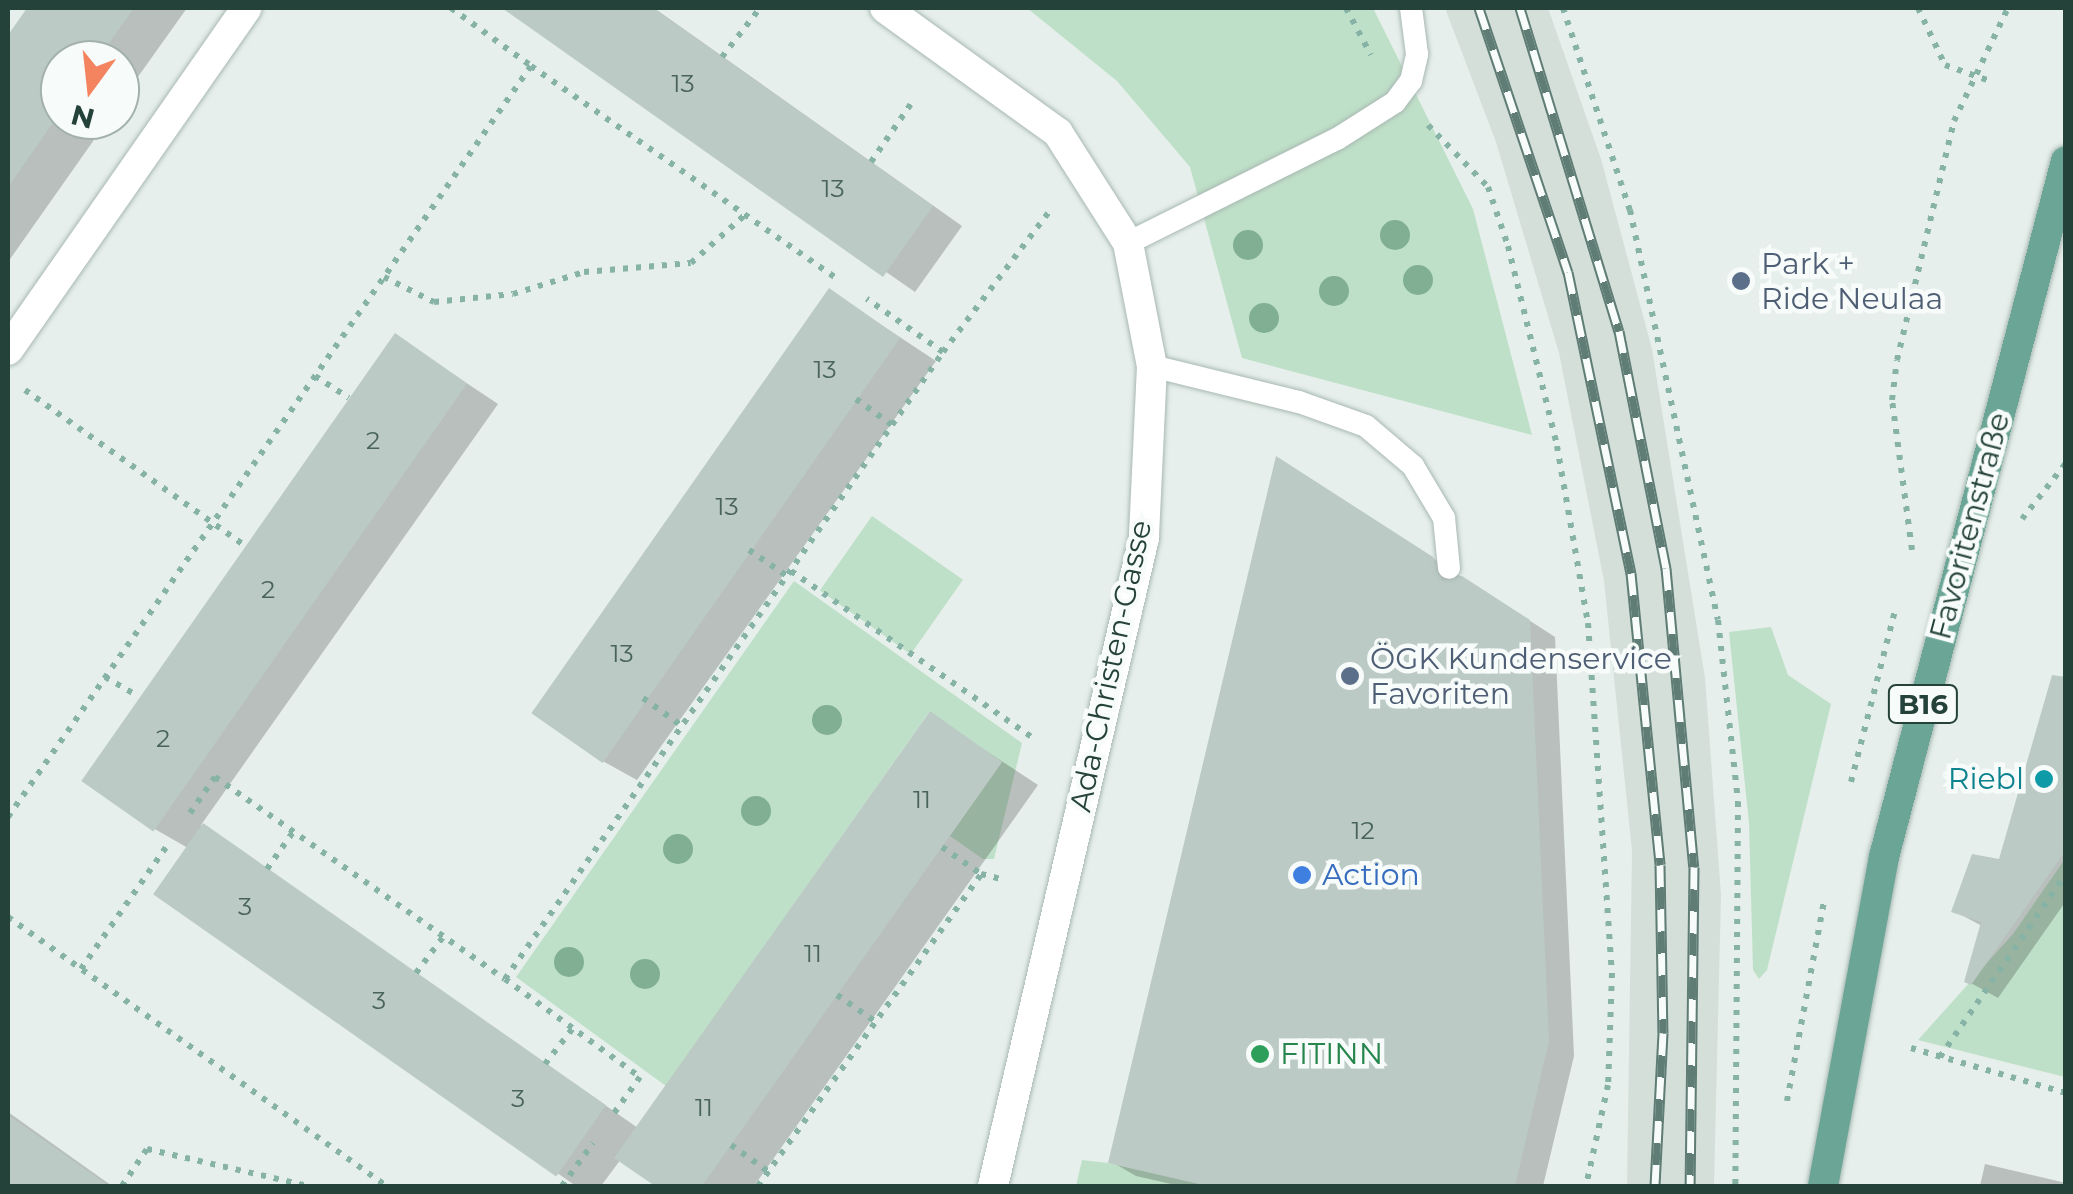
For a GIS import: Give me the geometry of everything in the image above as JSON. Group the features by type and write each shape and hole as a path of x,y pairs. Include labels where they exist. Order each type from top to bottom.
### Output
{"main road":[{"name":"Favoritenstraße","path":"1823,1186 1884,857 2066,162"}],"street":[{"path":"8,350 247,8"},
{"name":"Ada-Christen-Gasse","path":"885,8 1058,133 1128,244 1152,366 1144,538 993,1186"}],"lane":[{"path":"1128,244 1337,139 1395,102 1410,81 1417,54 1412,8"},
{"path":"1152,366 1300,402 1366,426 1413,466 1429,492 1444,518 1449,568"}],"path":[{"path":"451,8 836,278"},
{"path":"722,56 760,8"},
{"path":"1563,8 1630,210 1718,620 1738,802 1735,1186"},
{"path":"1918,8 1945,65 1987,80"},
{"path":"1908,566 1913,548 1892,400 1897,360 1954,122 2008,8"},
{"path":"8,817 531,66"},
{"path":"872,162 913,102"},
{"path":"1395,102 1441,133 1488,187 1535,346 1576,552 1598,699 1612,973 1608,1085 1586,1186"},
{"path":"505,979 943,352 1081,170"},
{"path":"384,277 434,302 513,294 584,272 691,263 746,214"},
{"path":"867,299 943,352"},
{"path":"315,376 350,398"},
{"path":"8,378 245,546"},
{"path":"856,399 892,426"},
{"path":"750,550 1032,737"},
{"path":"1847,800 1898,603"},
{"path":"105,677 138,696"},
{"path":"643,698 682,726"},
{"path":"190,814 215,777 505,979 640,1077 614,1113"},
{"path":"268,868 293,832"},
{"path":"81,969 170,843"},
{"path":"942,847 981,874 1000,879"},
{"path":"758,1186 981,874"},
{"path":"1940,1057 2066,874"},
{"path":"1784,1122 1824,898"},
{"path":"8,916 387,1186"},
{"path":"416,973 443,936"},
{"path":"837,995 876,1022"},
{"path":"545,1064 572,1028"},
{"path":"1910,1048 2066,1092"},
{"path":"562,1186 593,1142"},
{"path":"731,1145 768,1172"},
{"path":"122,1186 148,1150 308,1186"}],"shaded area":[{"path":"1445,8 1548,8 1601,159 1652,349 1705,678 1721,895 1714,1186 1627,1186 1632,851 1604,581 1559,353 1496,142"}],"green space":[{"path":"1027,8 1373,8 1473,209 1532,435 1242,358 1190,167 1117,81"},
{"path":"872,516 963,580 911,654 820,591"},
{"path":"794,581 1022,743 994,859 983,859 950,836 1002,762 929,712 666,1086 516,977"},
{"path":"1771,627 1788,675 1831,704 1767,970 1759,979 1753,970 1749,823 1729,632"},
{"path":"2065,859 2065,1077 1918,1040 2013,934"},
{"path":"1082,1160 1108,1163 1208,1186 1076,1186"}],"building":[{"path":"27,8 134,8 111,40 40,40 41,140 8,187 8,35"},
{"path":"502,8 653,8 933,206 883,277"},
{"path":"829,288 900,338 603,763 531,713"},
{"path":"395,333 467,383 153,832 81,781"},
{"path":"1276,456 1433,557 1442,581 1462,576 1530,620 1549,1041 1515,1186 1208,1186 1108,1163"},
{"name":"Riebl","path":"2052,675 2066,677 2066,850 1971,985 1964,982 1981,922 1951,912 1972,854 1999,859"},
{"path":"930,711 1002,762 702,1186 655,1186 614,1158"},
{"path":"203,823 606,1105 556,1176 153,894"},
{"path":"8,1115 109,1186 8,1186"}],"railway":[{"path":"1479,8 1568,272 1631,573 1660,865 1663,1033 1655,1186"},
{"path":"1520,8 1619,331 1666,568 1694,867 1690,1186"}],"place":[{"name":"Park + Ride Neulaa","path":"1741,281"},
{"name":"ÖGK Kundenservice Favoriten","path":"1350,676"},
{"name":"Riebl","path":"2044,779"},
{"name":"Action","path":"1302,875"},
{"name":"FITINN","path":"1260,1054"}]}
